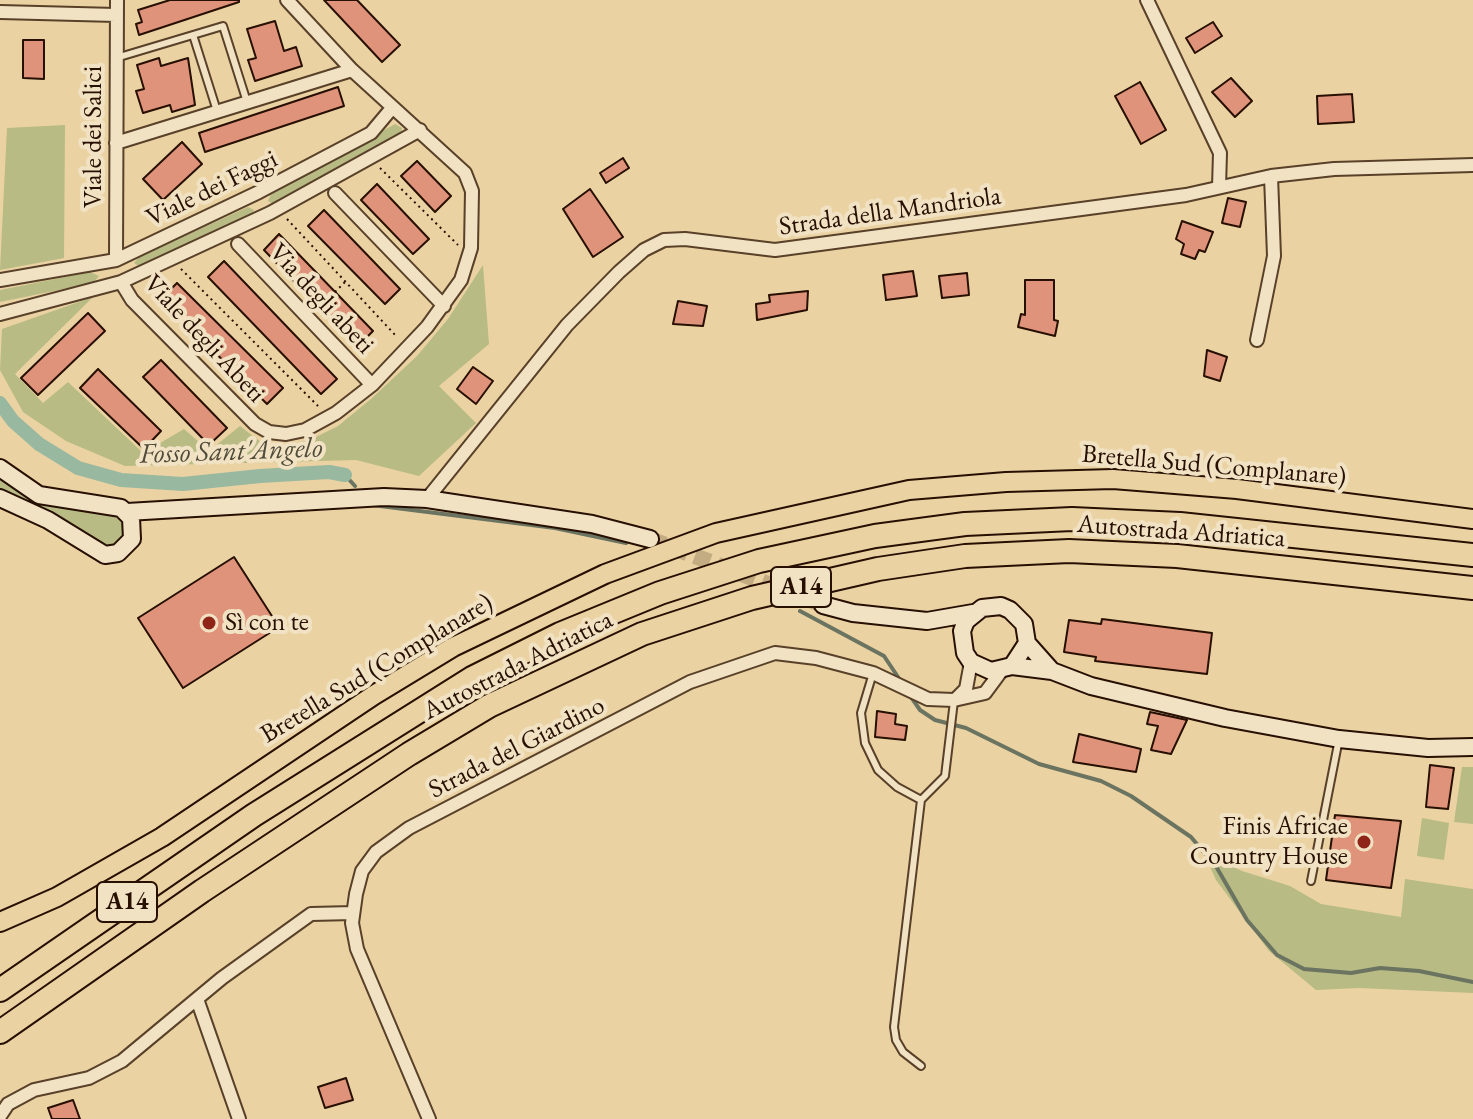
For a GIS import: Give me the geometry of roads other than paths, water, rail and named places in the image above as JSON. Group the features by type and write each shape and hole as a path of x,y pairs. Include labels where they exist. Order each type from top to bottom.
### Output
{"highway":[{"name":"Autostrada Adriatica","path":"0,990 254,815 472,678 560,634 660,593 759,561 890,534 965,524 1072,519 1180,524 1473,555"},
{"name":"Autostrada Adriatica","path":"0,1032 215,883 409,754 489,706 642,634 752,598 878,569 950,558 1069,551 1177,556 1473,588"}],"main road":[{"path":"0,468 39,495 61,501 114,505 127,512 343,497 427,499 592,524 650,539"},
{"name":"Bretella Sud (Complanare)","path":"0,922 57,897 162,837 374,695 453,647 605,574 716,533 909,490 1006,482 1113,479 1237,489 1473,519"},
{"path":"0,498 48,520 105,555 124,550 134,532 160,511"},
{"path":"127,512 134,532"},
{"path":"823,605 853,613 927,621 973,613 991,606 1010,610 1024,624 1027,643 1052,671"},
{"path":"973,613 962,631 962,642 971,662 991,671 1007,668 1052,671 1091,686 1225,718 1339,739 1428,748 1473,747"},
{"path":"927,621 962,642"},
{"path":"1007,668 1027,643"}],"street":[{"name":"Viale dei Salici","path":"117,0 116,260 125,264 127,273 121,282"},
{"path":"287,0 352,70 465,173 472,191 468,263 444,306 335,193"},
{"path":"1147,0 1220,153 1219,187"},
{"path":"0,12 116,15"},
{"path":"116,143 352,70"},
{"name":"Viale dei Faggi","path":"0,280 116,260 259,192 371,133 392,108"},
{"name":"Viale dei Faggi","path":"0,314 121,282 270,213 420,130"},
{"name":"Strada della Mandriola","path":"427,499 567,325 644,250 664,240 685,239 775,250 1219,187 1271,176 1334,169 1473,165"},
{"path":"1257,340 1274,256 1271,176"},
{"name":"Via degli abeti","path":"238,244 372,385"},
{"name":"Viale degli Abeti","path":"121,282 132,300 243,413 269,432 286,434 305,430 336,413 372,385 444,306"},
{"name":"Strada del Giardino","path":"429,1119 372,992 357,949 353,913 362,871 376,852 409,828 690,682 775,653 816,658 873,673 928,699 954,700 985,693 1007,668"},
{"path":"954,700 966,689 971,662"},
{"path":"0,1116 8,1104 34,1090 89,1078 122,1061 197,999 311,914 353,913"},
{"path":"197,999 239,1119"}],"lane":[{"path":"116,58 223,26 247,103"},
{"path":"193,35 217,112"},
{"path":"873,673 861,713 865,743 878,770 897,787 921,800"},
{"path":"921,1066 903,1052 894,1027 921,800 945,776 954,700"},
{"path":"1311,881 1339,739"}],"waterway":[{"name":"Fosso Sant'Angelo","path":"0,403 13,421 39,444 78,468 121,480 183,484 329,472 345,475"},
{"path":"345,475 355,486"},
{"path":"372,505 555,528 626,543"},
{"path":"800,611 884,656 902,683"},
{"path":"909,694 920,710 935,720 966,728 1039,764 1101,781 1131,796 1191,837 1217,868 1247,920 1277,955 1304,969 1351,973 1380,968 1419,971 1473,982"}],"tunnel":[{"path":"650,539 823,605"}],"place":[{"name":"Sì con te","path":"209,623"},
{"name":"Finis Africae Country House","path":"1364,842"}]}
